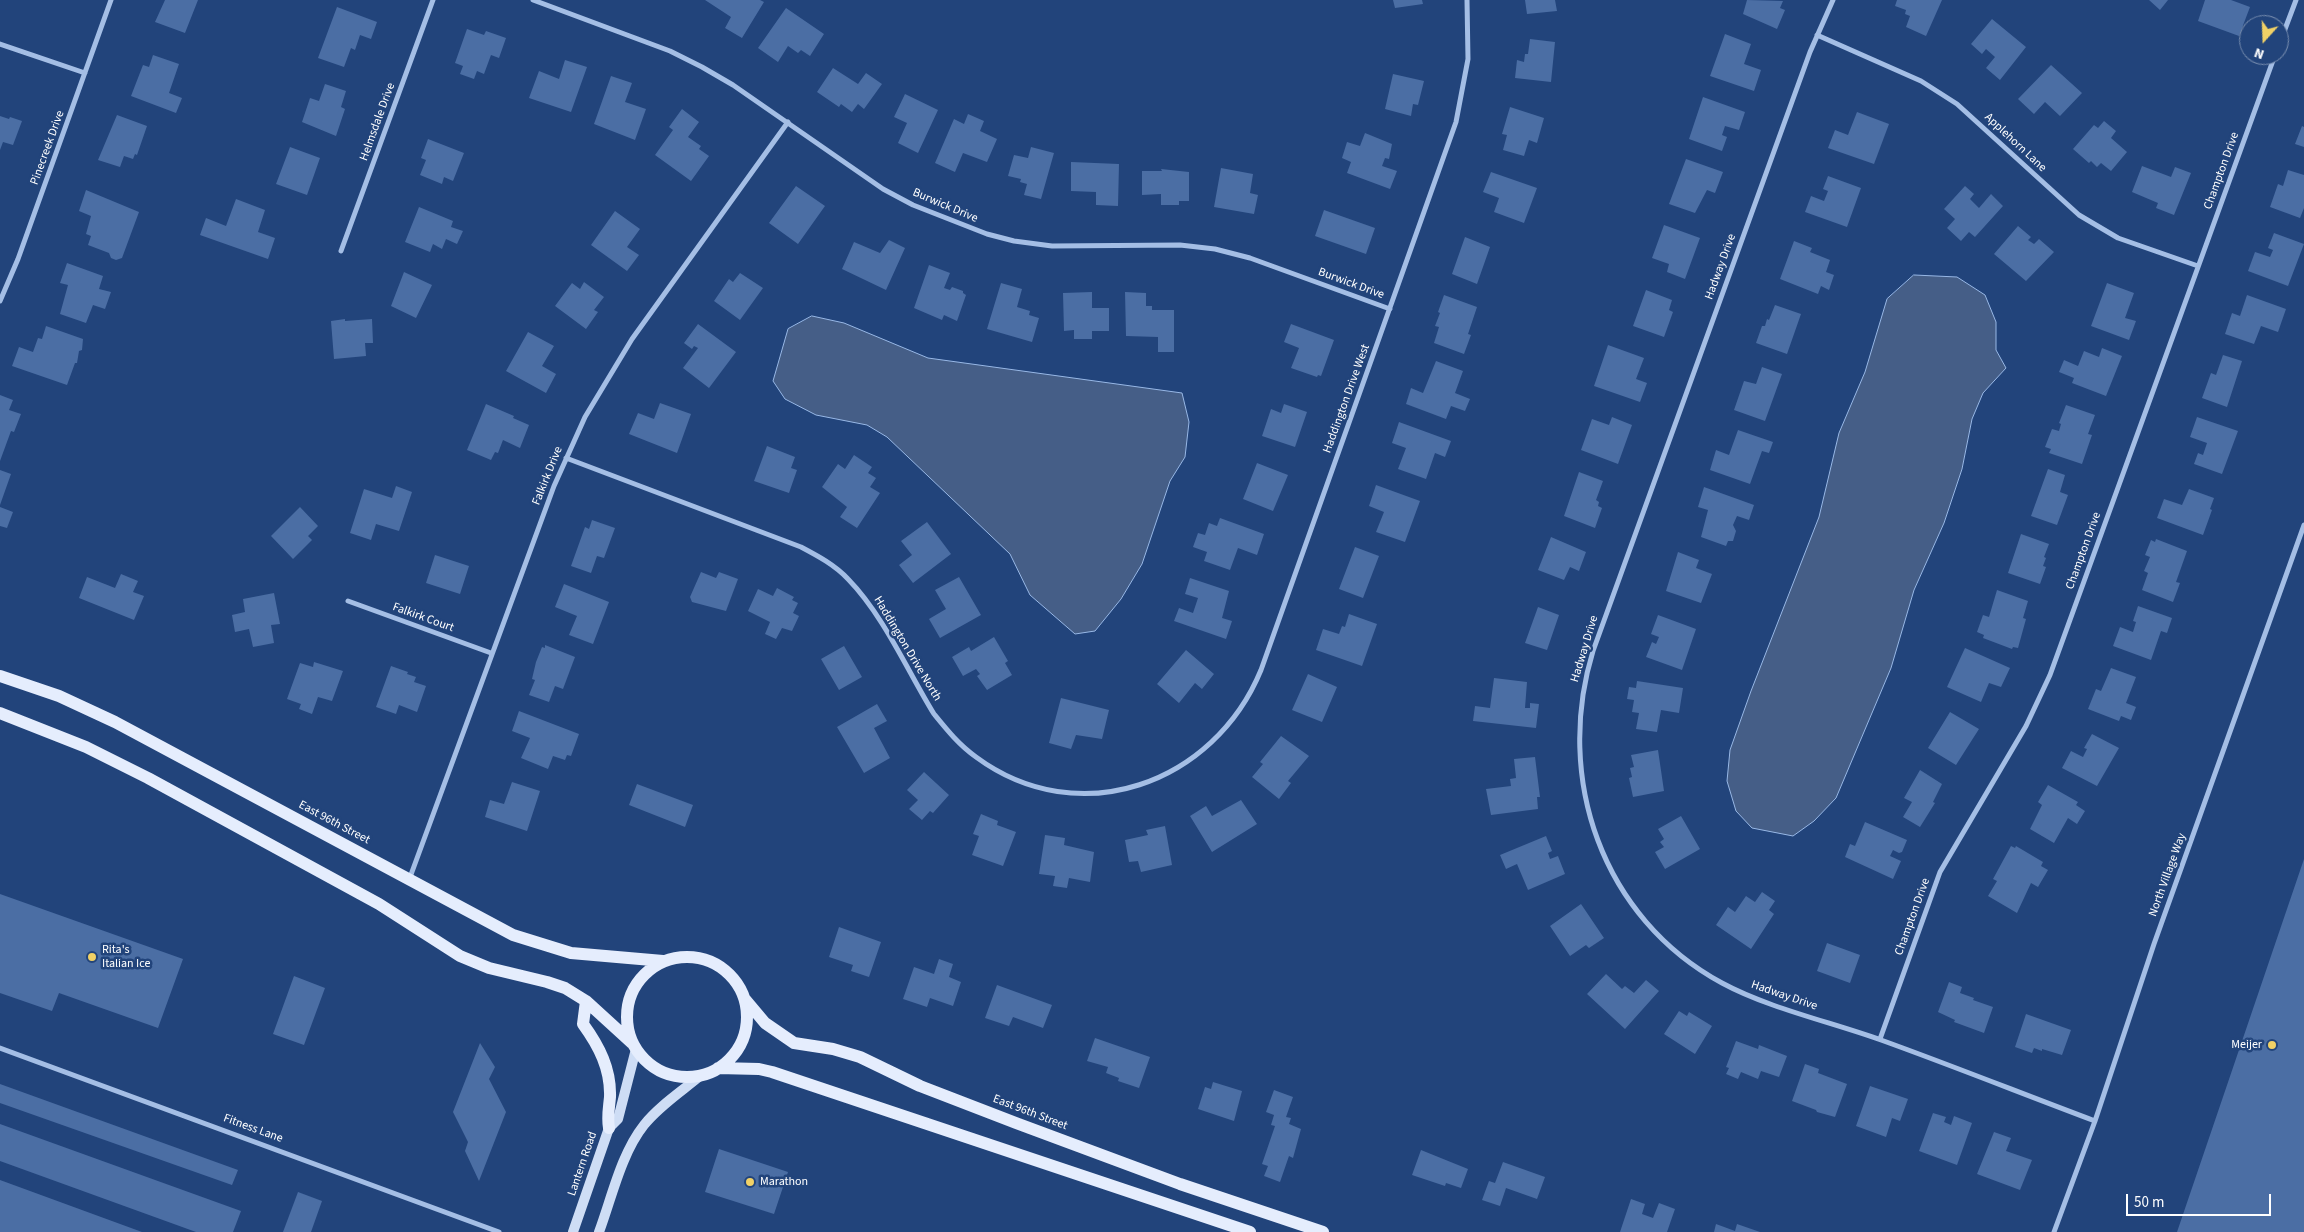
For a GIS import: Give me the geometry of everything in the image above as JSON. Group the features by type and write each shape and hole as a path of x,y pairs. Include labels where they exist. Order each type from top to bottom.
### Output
{"main road":[{"name":"East 96th Street","path":"0,676 59,696 115,722 499,929 542,945 588,955 663,961"},
{"path":"0,713 86,747 148,778 379,904 460,956 489,968 565,988 586,1001 634,1046 644,1059 660,1071 680,1076 700,1076 718,1068 733,1055 743,1038 747,1018 744,998 734,980 720,967 702,959 682,957 663,961 647,972 634,987 627,1005 627,1024 634,1046"},
{"name":"East 96th Street","path":"744,998 765,1024 794,1042 860,1056 920,1086 1016,1123 1180,1184 1322,1232"},
{"path":"586,1001 583,1024 599,1048 608,1076 610,1095 607,1116 609,1128"},
{"path":"718,1068 766,1070 1250,1232"}],"street":[{"name":"Pinecreek Drive","path":"0,301 18,260 111,0"},
{"name":"Helmsdale Drive","path":"341,251 433,0"},
{"name":"Burwick Drive","path":"533,0 670,51 702,67 788,122 883,189 914,205 987,234 1014,242 1052,246 1180,245 1224,251 1250,258 1390,309"},
{"name":"Haddington Drive West","path":"1174,771 1204,751 1223,732 1235,718 1254,686 1390,309 1460,104 1468,60 1468,0"},
{"name":"Hadway Drive","path":"1833,0 1817,35 1593,651 1581,704 1578,750 1586,803 1593,829 1620,886 1641,916 1666,942 1693,965 1740,992 1880,1039 2095,1121"},
{"path":"2289,19 2296,0"},
{"name":"Applehorn Lane","path":"1817,35 1921,81 1957,104 2079,215 2118,238 2198,266"},
{"path":"0,44 86,73"},
{"name":"Champton Drive","path":"1880,1039 1940,872 2026,726 2050,675 2271,65"},
{"name":"Falkirk Drive","path":"409,880 491,653 566,458 585,417 621,355 788,122"},
{"name":"Haddington Drive North","path":"566,458 801,547 825,560 847,578 865,599 934,714 945,728 977,758 1008,776 1033,786 1086,793 1122,790 1148,783 1174,771"},
{"name":"North Village Way","path":"2054,1232 2095,1121 2154,944 2304,525"},
{"name":"Falkirk Court","path":"348,601 491,653"},
{"name":"Lantern Road","path":"573,1232 609,1128 618,1119 634,1046"},
{"name":"Fitness Lane","path":"0,1048 499,1232"},
{"path":"599,1232 626,1160 640,1130 650,1118 700,1076"}],"water":[{"path":"1914,275 1957,277 1985,295 1996,322 1996,350 2006,368 1983,393 1972,419 1962,469 1944,523 1914,590 1891,668 1836,798 1814,821 1793,836 1752,828 1736,811 1727,781 1730,750 1819,517 1839,433 1865,372 1887,299"},
{"path":"812,316 844,323 928,358 1182,393 1189,422 1185,457 1170,481 1142,564 1121,599 1095,631 1075,634 1030,595 1010,554 887,437 867,425 816,415 785,399 773,381 788,329"}],"building":[{"path":"165,0 198,0 185,33 155,22"},
{"path":"705,0 760,0 764,2 742,38 725,28 731,17"},
{"path":"1393,0 1422,0 1423,4 1395,8"},
{"path":"1525,0 1555,0 1557,11 1527,14"},
{"path":"1747,0 1783,1 1780,8 1785,10 1777,29 1743,14"},
{"path":"1897,0 1942,0 1926,36 1906,27 1910,16 1905,14 1906,10 1895,6"},
{"path":"2149,0 2168,0 2160,10"},
{"path":"2205,0 2231,0 2250,7 2247,15 2239,15 2239,36 2198,21"},
{"path":"337,7 377,22 371,39 360,35 355,50 351,48 344,67 318,58"},
{"path":"786,8 824,34 810,56 801,50 798,53 788,46 778,62 758,48"},
{"path":"1992,19 2026,47 2000,80 1986,68 1995,57 1986,49 1982,54 1971,44"},
{"path":"467,29 484,35 486,31 506,38 499,58 491,55 484,74 477,71 474,79 460,74 463,66 455,63"},
{"path":"1725,34 1751,44 1744,64 1761,70 1754,91 1710,76"},
{"path":"1530,39 1555,42 1551,82 1515,78 1517,60 1524,62 1525,54 1528,54"},
{"path":"153,55 179,64 169,93 182,98 176,113 131,96 143,65 149,67"},
{"path":"565,60 587,67 571,112 529,98 539,71 559,79"},
{"path":"2051,65 2082,93 2060,116 2045,102 2034,114 2018,99"},
{"path":"833,68 858,84 866,73 882,84 864,109 858,104 852,112 841,104 839,107 817,92"},
{"path":"1393,74 1424,81 1418,105 1413,104 1411,116 1385,109"},
{"path":"611,76 632,83 625,102 646,109 635,140 594,124"},
{"path":"325,84 346,91 341,107 345,109 336,136 302,122 310,98 319,101"},
{"path":"905,94 938,110 918,153 898,143 907,123 894,117"},
{"path":"1703,97 1745,112 1739,130 1725,126 1722,135 1727,137 1722,151 1689,139"},
{"path":"1510,107 1544,118 1537,143 1529,140 1524,156 1503,150 1507,135 1502,134"},
{"path":"682,109 699,122 688,137 701,146 699,149 709,156 691,181 655,155 673,130 669,127"},
{"path":"1857,112 1889,124 1874,164 1828,148 1835,130 1848,135"},
{"path":"968,114 984,121 980,131 997,139 987,162 963,153 955,172 935,163 954,119 964,124"},
{"path":"117,115 147,126 137,155 135,154 133,159 124,156 120,167 98,160"},
{"path":"0,116 22,121 13,145 3,142 0,150"},
{"path":"2104,121 2116,131 2111,138 2127,152 2111,171 2101,163 2097,167 2091,161 2089,163 2073,149 2094,125 2098,128"},
{"path":"2302,126 2304,127 2304,147 2295,144"},
{"path":"1365,133 1392,144 1389,159 1385,158 1382,166 1397,171 1390,189 1347,173 1351,162 1342,158 1347,142 1360,146"},
{"path":"428,139 464,153 453,181 444,177 442,184 420,175 426,160 421,158"},
{"path":"290,147 320,158 307,195 276,184"},
{"path":"1031,147 1054,153 1041,199 1024,195 1027,184 1020,182 1021,179 1008,176 1014,155 1028,158"},
{"path":"1686,159 1723,172 1715,193 1707,190 1695,213 1669,204"},
{"path":"1071,162 1119,164 1118,206 1096,205 1096,192 1071,191"},
{"path":"2142,166 2171,177 2175,167 2191,173 2174,215 2156,208 2158,203 2132,192"},
{"path":"1221,168 1253,174 1250,193 1258,195 1254,214 1214,207"},
{"path":"1161,169 1189,172 1189,201 1179,201 1179,205 1161,205 1161,194 1142,195 1142,171 1162,171"},
{"path":"2288,170 2304,175 2304,208 2300,218 2270,207 2278,184 2283,186"},
{"path":"1491,172 1537,188 1524,223 1494,212 1499,198 1483,192"},
{"path":"1828,176 1861,188 1847,227 1805,212 1811,196 1824,201 1828,191 1823,189"},
{"path":"796,186 825,206 798,244 769,223"},
{"path":"1965,186 1974,194 1970,199 1979,208 1991,194 2003,206 1975,237 1969,232 1961,241 1947,228 1955,219 1944,209"},
{"path":"86,190 139,212 122,258 116,260 111,258 109,253 88,245 91,236 86,234 91,216 79,211"},
{"path":"236,199 265,210 258,232 275,238 268,259 200,235 206,218 226,226"},
{"path":"419,207 453,221 451,227 463,231 457,244 446,239 442,249 433,244 430,252 405,242"},
{"path":"1324,210 1375,228 1366,254 1315,236"},
{"path":"615,211 640,229 627,247 639,255 627,271 591,245"},
{"path":"1664,225 1700,238 1685,279 1667,272 1669,264 1652,258"},
{"path":"2018,226 2031,237 2028,240 2034,244 2039,239 2054,252 2026,281 1994,254"},
{"path":"2274,233 2304,244 2288,286 2248,271 2255,252 2270,257 2273,250 2268,248"},
{"path":"1465,237 1490,247 1477,284 1452,274"},
{"path":"889,240 905,248 886,290 842,269 854,242 880,253"},
{"path":"1794,241 1812,248 1810,252 1830,260 1826,272 1834,275 1829,290 1821,286 1818,294 1780,279"},
{"path":"67,263 103,276 99,289 111,292 105,309 93,305 86,323 60,314 68,285 60,283"},
{"path":"929,265 950,273 944,288 950,290 952,287 963,291 966,295 957,321 944,315 942,320 914,308"},
{"path":"404,272 432,285 416,318 391,306"},
{"path":"740,273 763,288 740,320 714,301 729,279 733,282"},
{"path":"584,282 604,297 594,310 598,312 586,329 555,306 572,283 580,289"},
{"path":"1001,283 1022,289 1017,307 1030,311 1029,315 1039,318 1032,342 987,329"},
{"path":"2107,283 2134,293 2125,318 2136,321 2129,340 2091,326"},
{"path":"1646,290 1672,300 1669,310 1673,312 1664,337 1633,326"},
{"path":"1092,292 1092,308 1109,308 1109,331 1092,331 1092,339 1074,339 1074,330 1064,331 1063,293"},
{"path":"1125,292 1146,293 1146,306 1152,306 1152,310 1174,310 1174,352 1158,352 1158,337 1126,336"},
{"path":"1444,295 1477,307 1468,334 1471,335 1464,354 1434,343 1439,327 1435,326"},
{"path":"2247,295 2286,309 2278,332 2261,326 2254,344 2225,334 2232,313 2240,316"},
{"path":"1775,305 1801,314 1787,354 1756,343 1762,326 1765,326 1767,319 1769,320"},
{"path":"345,319 345,321 372,319 373,343 365,343 366,356 334,359 331,321"},
{"path":"698,324 736,352 709,388 683,368 698,348 694,346 692,349 684,343"},
{"path":"1291,324 1334,340 1321,376 1318,375 1317,377 1291,368 1299,348 1284,342"},
{"path":"46,326 83,339 82,350 79,351 77,363 75,363 67,385 12,366 19,347 33,352 38,338 42,339"},
{"path":"528,332 554,346 542,366 556,374 546,393 506,371"},
{"path":"1608,345 1644,358 1636,379 1647,383 1640,402 1594,386"},
{"path":"2102,348 2122,356 2106,396 2072,383 2074,378 2059,372 2064,360 2078,366 2084,351 2099,357"},
{"path":"2223,355 2242,361 2227,407 2202,398 2211,373 2216,375"},
{"path":"1436,361 1463,371 1455,393 1470,399 1465,411 1451,406 1446,419 1406,404 1411,388 1423,393"},
{"path":"1762,367 1782,374 1765,421 1734,410 1744,381 1756,384"},
{"path":"0,395 13,400 9,410 21,414 14,432 11,431 0,461"},
{"path":"660,403 691,414 677,453 629,434 638,413 654,419"},
{"path":"486,404 514,416 513,418 529,425 520,448 503,440 498,453 495,452 491,460 467,450"},
{"path":"1284,404 1307,412 1295,447 1262,436 1271,409 1281,413"},
{"path":"2066,405 2095,415 2088,434 2092,435 2082,464 2049,453 2051,449 2045,447 2052,429 2059,431 2061,424 2059,423"},
{"path":"1612,417 1632,425 1618,464 1581,450 1592,419 1609,425"},
{"path":"2197,417 2238,431 2222,474 2194,464 2198,453 2203,455 2207,443 2190,437"},
{"path":"1399,422 1451,441 1445,457 1435,453 1426,479 1398,469 1406,448 1392,443"},
{"path":"1738,430 1773,442 1769,453 1762,451 1750,484 1710,470 1716,450 1729,455"},
{"path":"767,446 795,457 791,468 797,470 789,493 754,481"},
{"path":"854,455 872,467 868,473 876,478 870,487 880,493 857,528 840,517 847,507 822,487 838,464 845,469"},
{"path":"1257,463 1288,475 1273,511 1243,499"},
{"path":"2048,469 2065,475 2060,492 2068,495 2057,525 2031,516"},
{"path":"0,470 11,474 0,505"},
{"path":"1579,472 1603,481 1596,500 1599,502 1598,506 1602,508 1595,528 1564,516"},
{"path":"1376,485 1420,501 1405,542 1376,532 1384,512 1369,506"},
{"path":"396,486 412,492 399,531 376,524 371,540 350,533 364,489 392,498"},
{"path":"1704,487 1754,505 1749,520 1737,516 1733,525 1736,531 1733,541 1728,541 1726,546 1701,537 1708,510 1698,507"},
{"path":"2189,489 2214,498 2210,509 2212,510 2203,535 2157,518 2164,499 2182,505"},
{"path":"0,507 13,512 7,528 0,526"},
{"path":"300,507 318,526 308,536 312,540 293,559 271,536"},
{"path":"1220,518 1264,534 1257,555 1238,548 1230,570 1204,561 1207,552 1193,547 1198,533 1205,535 1209,523 1217,526"},
{"path":"592,520 615,528 604,558 597,556 591,573 571,566 585,527 589,529"},
{"path":"927,522 951,554 913,583 899,565 912,555 901,541"},
{"path":"2021,534 2049,544 2044,557 2046,558 2043,566 2046,567 2040,584 2008,573"},
{"path":"1551,537 1586,552 1579,571 1570,567 1564,580 1538,570"},
{"path":"2156,539 2187,551 2176,582 2180,583 2173,602 2142,590 2148,573 2144,571 2150,557 2145,555 2151,540 2155,542"},
{"path":"1355,547 1379,556 1363,598 1339,589"},
{"path":"1678,552 1699,560 1696,568 1712,574 1701,603 1666,591"},
{"path":"435,555 469,566 460,594 426,583"},
{"path":"701,572 716,578 719,572 738,579 726,611 692,602 690,597"},
{"path":"121,574 138,581 133,592 144,596 134,620 79,598 87,577 115,588"},
{"path":"959,577 981,615 940,638 929,619 946,609 935,590"},
{"path":"1190,578 1229,591 1222,618 1232,621 1226,639 1174,621 1179,608 1193,613 1198,598 1185,594"},
{"path":"564,584 609,602 593,644 569,635 577,616 555,607"},
{"path":"777,588 794,597 792,600 798,603 793,613 799,616 792,631 782,628 776,639 765,634 770,622 748,611 758,589 773,596"},
{"path":"1997,590 2028,601 2023,618 2026,619 2018,648 2013,647 2012,649 1983,638 1984,635 1977,632 1983,615 1989,617"},
{"path":"274,593 280,624 271,625 274,643 253,647 249,629 235,632 232,615 245,612 243,599"},
{"path":"2138,606 2172,618 2167,633 2161,631 2151,660 2113,646 2120,627 2133,632 2136,622 2133,621"},
{"path":"1538,607 1559,615 1547,650 1525,643"},
{"path":"1349,614 1377,624 1362,666 1316,650 1323,629 1339,634 1342,626 1345,627"},
{"path":"1658,615 1696,629 1682,670 1646,657 1652,642 1656,644 1659,637 1651,634"},
{"path":"994,637 1008,661 1005,663 1012,675 987,690 977,676 980,674 976,669 963,676 952,657 969,647 971,651"},
{"path":"545,645 575,657 563,689 555,686 549,702 529,695 535,680 532,679 536,662 542,647 545,648"},
{"path":"844,646 862,677 839,690 821,659"},
{"path":"1965,648 2010,668 2001,687 1989,683 1981,702 1947,687"},
{"path":"1186,650 1214,674 1202,689 1195,683 1179,703 1157,684"},
{"path":"314,662 343,671 332,701 318,697 312,714 299,709 301,704 287,699 300,663 313,667"},
{"path":"391,666 408,672 407,674 416,677 414,682 426,686 417,712 399,705 396,714 376,707"},
{"path":"2111,668 2136,677 2126,703 2136,707 2131,720 2121,716 2119,721 2088,709 2096,689 2101,691"},
{"path":"1308,674 1337,687 1322,722 1292,710"},
{"path":"1494,678 1527,682 1525,708 1530,708 1530,703 1539,704 1536,728 1473,721 1475,706 1490,708"},
{"path":"1637,681 1683,688 1679,713 1661,710 1657,732 1636,729 1639,713 1632,712 1634,700 1627,699 1629,687 1636,688"},
{"path":"1061,698 1109,710 1102,739 1076,735 1071,749 1049,743"},
{"path":"877,704 887,721 874,728 890,758 864,773 837,727"},
{"path":"519,711 579,734 571,756 567,755 565,760 553,756 548,769 521,758 530,738 512,731"},
{"path":"1950,712 1979,729 1956,765 1928,748"},
{"path":"2092,734 2119,748 2097,786 2062,768 2071,751 2083,757 2087,749 2084,748"},
{"path":"1281,736 1309,756 1288,781 1291,783 1279,799 1252,777 1263,764 1260,762"},
{"path":"1658,750 1664,791 1633,797 1629,778 1632,777 1630,768 1634,767 1631,755"},
{"path":"1535,757 1540,797 1537,797 1538,809 1491,815 1486,789 1511,786 1510,779 1516,778 1514,759"},
{"path":"1920,770 1942,784 1933,802 1935,803 1920,827 1903,817 1912,802 1904,798"},
{"path":"924,772 949,795 933,813 930,811 922,820 909,809 918,800 907,790"},
{"path":"512,782 540,791 527,831 485,817 490,800 504,804"},
{"path":"637,784 693,805 685,827 629,805"},
{"path":"2048,785 2078,802 2076,805 2085,811 2077,824 2068,818 2054,843 2030,829 2042,805 2038,802"},
{"path":"1241,800 1257,824 1212,852 1190,816 1206,806 1212,816"},
{"path":"981,814 998,821 997,825 1016,832 1003,866 972,855 979,836 973,834"},
{"path":"1681,816 1700,849 1665,869 1655,852 1664,847 1660,842 1664,839 1658,829"},
{"path":"1865,822 1907,840 1902,852 1899,853 1893,850 1890,856 1901,861 1893,879 1845,857 1850,844 1855,846"},
{"path":"1165,826 1172,865 1141,872 1138,861 1129,862 1125,840 1148,835 1146,830"},
{"path":"1045,835 1065,838 1064,845 1094,852 1090,882 1069,878 1067,888 1053,886 1055,876 1039,874"},
{"path":"1546,836 1552,851 1548,853 1550,859 1558,856 1565,874 1528,890 1517,864 1506,869 1500,855"},
{"path":"2011,846 2015,848 2016,846 2043,862 2041,866 2048,870 2038,887 2031,883 2017,913 1988,896 1997,881 1993,879"},
{"name":"Meijer","path":"2304,859 2304,1232 2177,1232"},
{"path":"1762,892 1775,901 1769,910 1774,914 1751,949 1716,925 1728,907 1735,912 1746,896 1755,902"},
{"path":"0,894 183,959 158,1028 59,993 52,1011 0,993"},
{"path":"1581,904 1604,938 1589,948 1586,945 1570,956 1550,926"},
{"path":"839,927 881,942 869,977 851,971 853,965 829,957"},
{"path":"1827,943 1860,955 1850,983 1817,971"},
{"path":"939,959 953,964 949,977 961,982 953,1006 930,998 927,1007 903,999 914,967 934,974"},
{"path":"1606,974 1622,989 1625,986 1634,993 1646,980 1659,991 1625,1029 1587,994"},
{"path":"294,976 325,988 304,1045 273,1034"},
{"path":"1949,982 1962,987 1960,993 1993,1007 1984,1033 1954,1022 1955,1020 1938,1012"},
{"path":"997,985 1052,1005 1043,1028 1013,1017 1009,1026 985,1018"},
{"path":"1679,1011 1687,1016 1689,1012 1712,1026 1695,1054 1664,1034"},
{"path":"2026,1014 2071,1030 2062,1055 2034,1048 2032,1053 2015,1047"},
{"path":"1095,1038 1150,1057 1139,1088 1118,1081 1119,1078 1106,1073 1108,1067 1087,1061"},
{"path":"1736,1041 1758,1049 1759,1045 1787,1056 1779,1077 1761,1071 1758,1079 1741,1072 1738,1079 1726,1074 1729,1068 1726,1067"},
{"path":"480,1043 495,1067 489,1079 506,1112 479,1181 465,1151 468,1142 453,1112"},
{"path":"1805,1064 1819,1069 1818,1073 1847,1084 1835,1117 1817,1112 1792,1101"},
{"path":"1213,1082 1242,1091 1234,1121 1198,1109 1205,1087 1211,1089"},
{"path":"0,1084 238,1170 232,1185 0,1103"},
{"path":"1870,1086 1908,1099 1900,1121 1892,1118 1886,1137 1856,1126"},
{"path":"1274,1090 1293,1097 1286,1117 1291,1118 1289,1124 1301,1129 1293,1158 1289,1156 1280,1182 1264,1176 1268,1166 1262,1164 1275,1126 1271,1125 1274,1115 1266,1112"},
{"path":"1933,1113 1946,1117 1944,1122 1951,1125 1954,1116 1972,1123 1957,1165 1919,1151"},
{"path":"0,1124 241,1211 233,1232 196,1232 0,1161"},
{"path":"1994,1132 2011,1138 2006,1151 2032,1160 2020,1190 1977,1174"},
{"path":"719,1149 788,1172 774,1214 705,1192"},
{"path":"1421,1150 1468,1169 1461,1188 1446,1183 1445,1186 1412,1175"},
{"path":"1503,1162 1545,1177 1537,1199 1506,1188 1500,1206 1482,1200 1489,1181 1495,1183"},
{"path":"0,1180 142,1232 0,1232"},
{"path":"298,1192 322,1201 311,1232 283,1232"},
{"path":"1631,1199 1645,1204 1642,1214 1653,1218 1659,1203 1675,1209 1667,1232 1620,1232"},
{"path":"1716,1224 1735,1231 1737,1224 1760,1232 1714,1232"}],"place":[{"name":"Rita's Italian Ice","path":"92,957"},
{"name":"Meijer","path":"2272,1045"},
{"name":"Marathon","path":"750,1182"}]}
